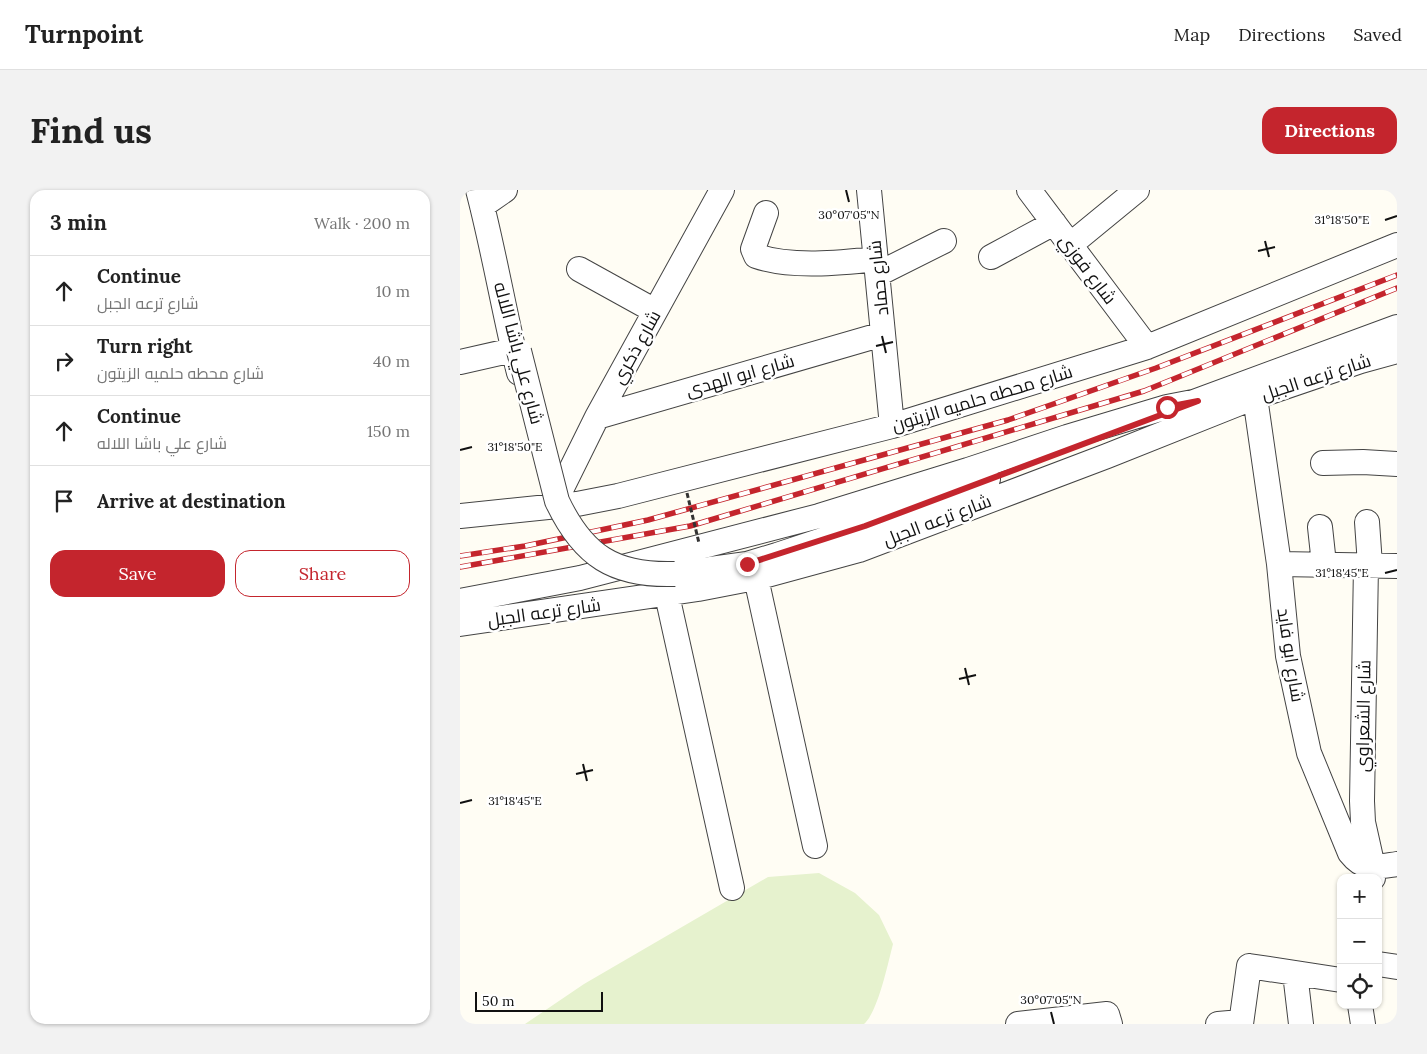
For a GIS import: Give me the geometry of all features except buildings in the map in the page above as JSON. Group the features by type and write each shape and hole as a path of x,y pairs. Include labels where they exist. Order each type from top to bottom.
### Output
{"street":[{"path":"480,198 505,190"},
{"name":"شارع ذكري","path":"553,506 597,417 722,190"},
{"name":"شارع حماد","path":"870,190 892,426"},
{"name":"شارع فوزي","path":"1029,190 1146,347"},
{"path":"1070,245 1137,190"},
{"name":"شارع علي باشا اللاله","path":"480,198 553,506"},
{"path":"766,213 753,249 756,256 788,262 844,263 877,266 944,242"},
{"path":"991,257 1054,223"},
{"name":"شارع محطه حلميه الزيتون","path":"460,516 577,504 618,496 892,426 1146,347 1397,245"},
{"path":"579,270 655,312"},
{"path":"1198,401 1397,327"},
{"name":"شارع ابو الهدى","path":"597,417 883,334"},
{"path":"460,362 516,351"},
{"name":"شارع علي باشا اللاله","path":"516,351 557,500 566,519 579,538 594,553 612,564 632,572 654,575 671,584 778,555 865,526 1198,401"},
{"name":"شارع ترعه الجبل","path":"460,624 671,584 756,578 860,550 1256,397 1361,361 1397,352"},
{"name":"شارع ابو فايد","path":"1256,397 1279,564 1288,656 1309,753 1350,853 1356,860 1373,872"},
{"name":"شارع ترعه الجبل","path":"460,602 580,578 819,516 1067,437 1167,407 1198,401"},
{"path":"1323,463 1363,462 1397,464"},
{"name":"شارع الشعراوي","path":"1367,522 1368,565 1362,801 1363,822 1373,872"},
{"path":"1320,527 1324,564"},
{"path":"1279,564 1397,566"},
{"path":"756,578 815,846"},
{"path":"671,584 732,888"},
{"path":"1373,872 1397,864"},
{"path":"1382,965 1397,967"},
{"path":"1218,1024 1241,1023 1248,967 1337,979"},
{"path":"1295,973 1301,1024"},
{"path":"1361,1009 1363,1024"},
{"path":"1023,1024 1100,1021"}],"path":[{"path":"687,493 699,543"}],"green space":[{"path":"819,873 855,893 879,915 893,944 878,998 874,1009 864,1024 525,1024 584,984 768,877"}],"railway":[{"path":"460,556 525,546 648,520 1008,420 1156,368 1397,275"},
{"path":"460,567 690,526 1144,391 1397,288"}],"route":[{"path":"747,564 865,526 1198,401 1167,407"}]}
